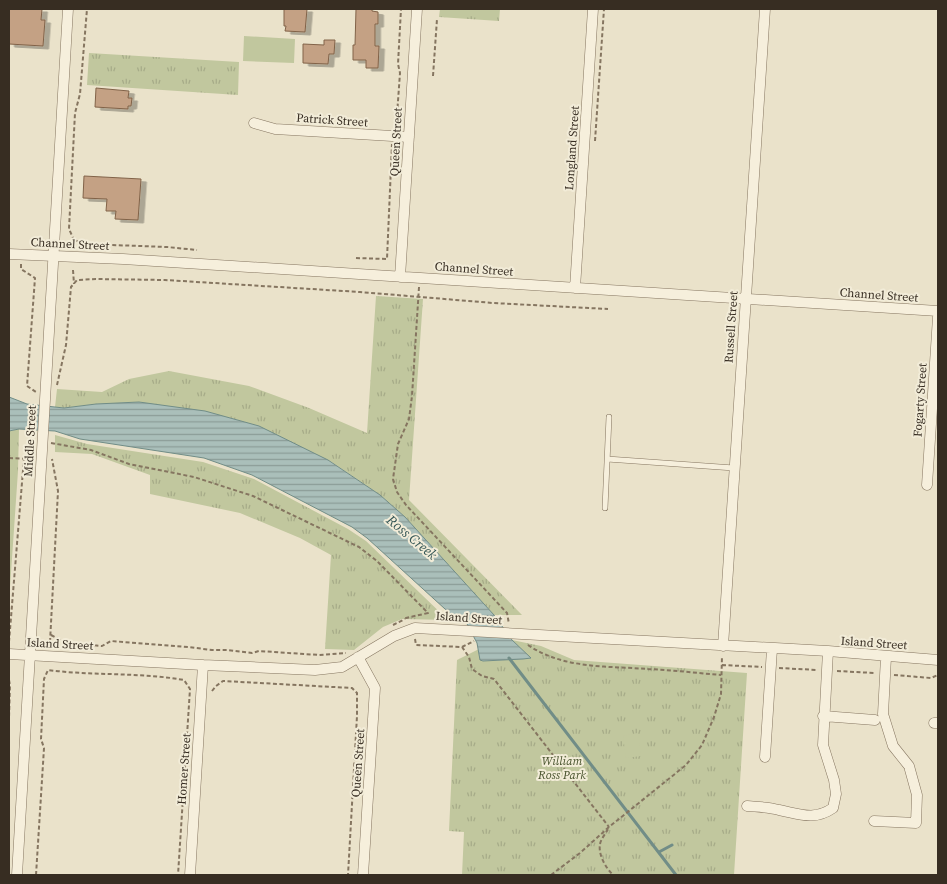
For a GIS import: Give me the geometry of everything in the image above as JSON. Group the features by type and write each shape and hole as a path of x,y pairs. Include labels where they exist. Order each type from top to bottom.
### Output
{"street":[{"name":"Middle Street","path":"17,875 41,459 46,439 42,394 54,256 68,9"},
{"name":"Queen Street","path":"400,277 416,9"},
{"name":"Longland Street","path":"575,288 593,9"},
{"name":"Russell Street","path":"723,646 765,9"},
{"name":"Patrick Street","path":"254,123 275,129 408,137"},
{"name":"Channel Street","path":"9,254 124,259 938,311"},
{"name":"Fogarty Street","path":"927,485 938,317"},
{"name":"Island Street","path":"9,654 315,670 342,667 394,636 415,628 938,660"},
{"path":"765,757 772,649"},
{"path":"747,806 777,809 805,816 827,813 833,808 836,794 834,780 822,745 828,652"},
{"path":"874,822 916,823 917,795 909,766 892,746 883,714 886,656"},
{"name":"Queen Street","path":"358,657 375,688 363,875"},
{"name":"Homer Street","path":"190,875 203,665"},
{"path":"823,716 875,720"}],"lane":[{"path":"604,508 609,417"},
{"path":"607,459 734,468"}],"path":[{"path":"74,257 74,240 69,229 75,113 80,94 87,9"},
{"path":"356,258 386,259 393,136 399,90 400,73 398,64 401,9"},
{"path":"434,76 437,19"},
{"path":"74,240 85,244 197,250"},
{"path":"21,254 21,269 35,278 27,386 42,394"},
{"path":"72,270 74,284"},
{"path":"420,278 409,420 398,444 393,479 397,492 406,505 507,613 510,634"},
{"path":"56,388 66,345 71,287 77,280 165,280 608,309"},
{"path":"46,439 51,444 91,450 129,464 194,478 253,496 359,547 377,560 428,613 406,618 393,625"},
{"path":"50,642 58,491 52,452"},
{"path":"9,458 41,459"},
{"path":"9,642 24,458"},
{"path":"406,618 415,628 416,645 462,648 476,640"},
{"path":"51,635 66,643 102,646 112,641 252,653 259,651 319,655 346,653"},
{"path":"525,642 537,651 552,657 580,664 721,676"},
{"path":"551,875 686,765 702,745 714,717 720,694 723,646"},
{"path":"462,648 469,656 472,668 482,676 494,679 609,826"},
{"path":"36,875 44,748 41,739 44,679 48,670 166,677 184,680 190,689 178,875"},
{"path":"9,680 9,718"},
{"path":"211,694 216,686 223,681 352,688 357,692 348,875"},
{"path":"609,826 600,844 601,856 608,871 613,875"}],"green space":[{"path":"440,9 500,9 499,21 439,17"},
{"path":"244,36 295,39 294,63 243,61"},
{"path":"89,53 239,62 238,95 87,85"},
{"path":"376,296 423,299 409,500 522,615 494,615 405,517 380,495 330,461 139,402 64,408 55,407 57,389 102,392 129,379 169,371 249,386 309,408 367,433"},
{"path":"19,429 18,471 9,471 9,431"},
{"path":"55,435 87,444 203,462 254,479 348,529 366,541 448,620 402,619 383,627 354,650 325,649 331,555 300,538 240,513 150,494 150,475 92,454 55,452"},
{"path":"9,471 18,471 9,602"},
{"name":"William Ross Park","path":"512,640 541,646 574,660 747,673 734,875 462,875 464,832 449,831 457,660 479,649 480,659 483,661 530,658"},
{"path":"638,733 641,756 626,758 623,736"}],"water":[{"path":"9,397 27,404 64,408 139,402 205,411 259,426 328,460 380,495 405,517 494,615 512,640 531,658 480,660 477,643 465,620 456,619 367,538 352,527 252,475 204,458 80,439 55,431 19,429 9,431"}],"building":[{"path":"9,9 42,9 41,20 45,20 43,46 9,44"},
{"path":"284,9 307,9 305,32 285,31"},
{"path":"356,9 372,9 372,11 378,12 378,24 375,24 375,46 379,46 378,68 366,68 366,60 353,60"},
{"path":"324,40 335,40 334,54 329,54 328,64 303,63 303,44 324,45"},
{"path":"96,88 129,91 128,98 132,98 131,106 128,106 128,109 95,107"},
{"path":"84,176 141,179 138,220 115,219 116,211 106,211 107,199 83,198"}],"waterway":[{"name":"Ross Creek","path":"509,658 676,875"},
{"path":"659,852 672,845"}]}
